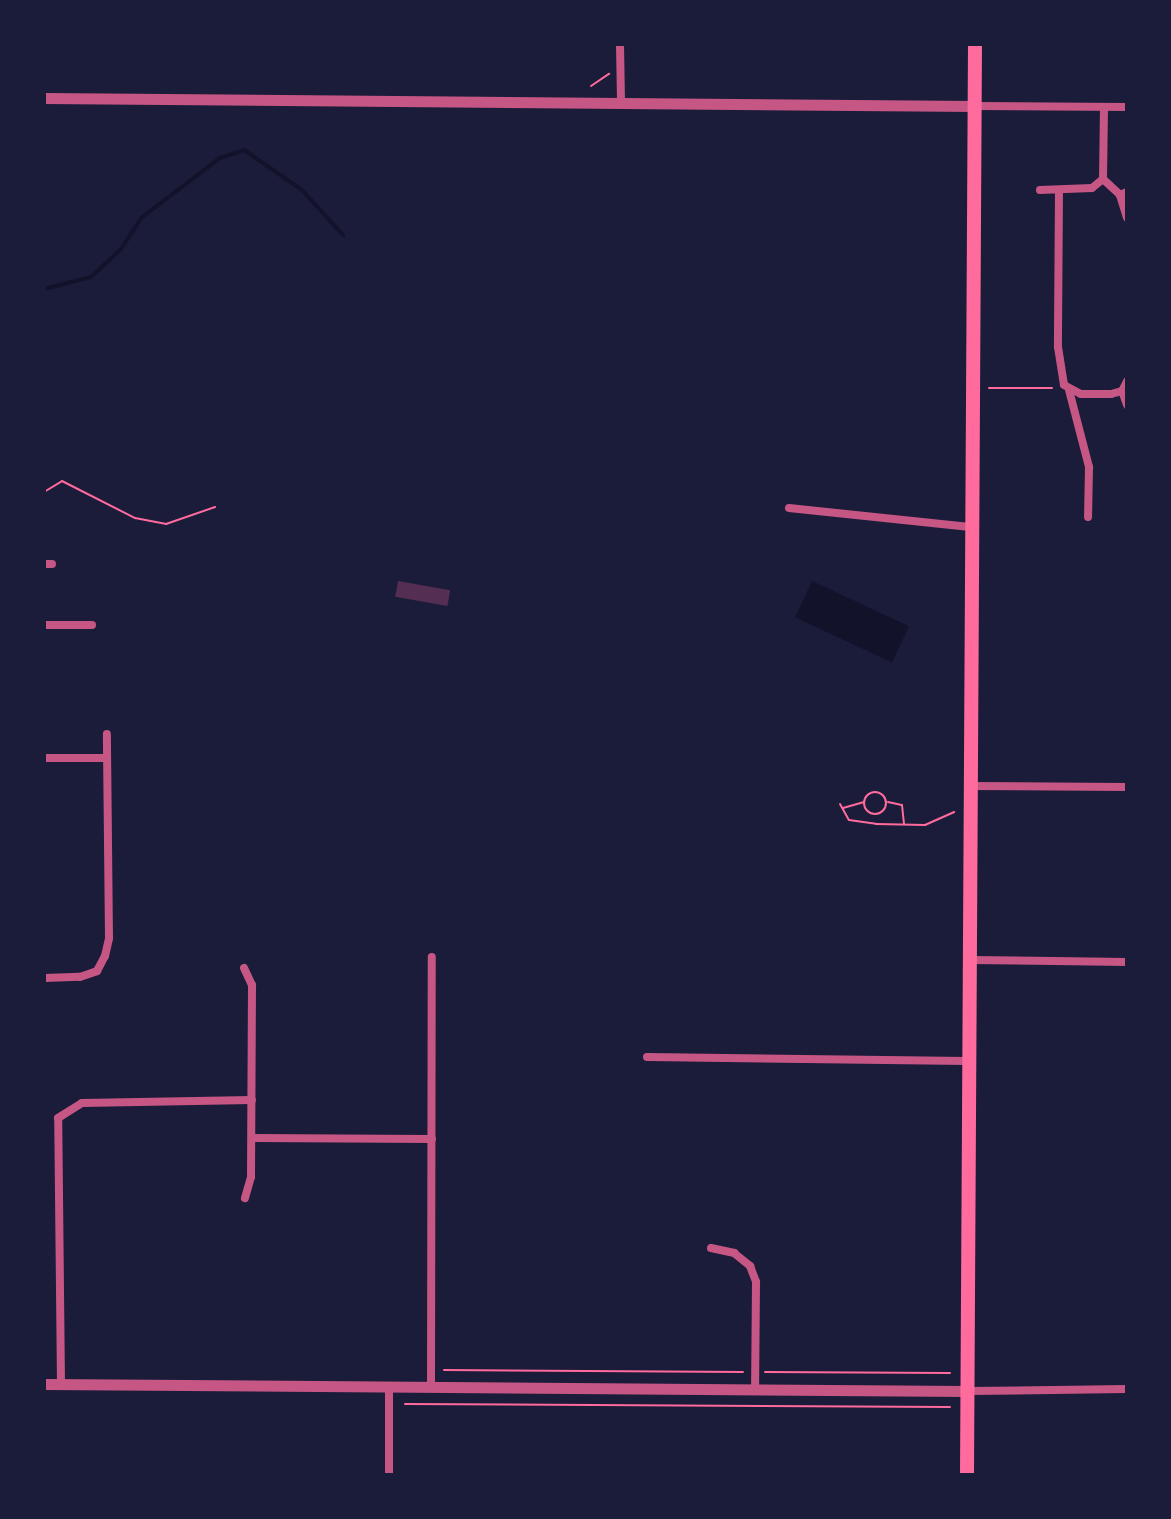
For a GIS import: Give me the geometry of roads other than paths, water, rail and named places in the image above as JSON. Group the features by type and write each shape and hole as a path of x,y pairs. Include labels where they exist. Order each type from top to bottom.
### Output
{"main road":[{"path":"967,1475 968,786 975,44"}],"street":[{"path":"620,44 621,102"},
{"path":"44,98 1127,107"},
{"path":"1040,190 1092,188 1103,179 1104,107"},
{"path":"1103,179 1123,193 1127,218"},
{"path":"1059,190 1058,347 1089,467 1088,517"},
{"path":"1127,381 1122,391 1127,405"},
{"path":"1067,387 1081,394 1122,391"},
{"path":"789,508 970,527"},
{"path":"44,625 92,625"},
{"path":"44,978 97,971 105,956 107,734"},
{"path":"44,758 107,758"},
{"path":"968,786 1127,787"},
{"path":"431,1387 432,957"},
{"path":"968,960 1127,962"},
{"path":"244,968 252,985 252,1138 245,1198"},
{"path":"647,1057 967,1061"},
{"path":"61,1385 58,1118 68,1107 252,1100"},
{"path":"252,1138 432,1139"},
{"path":"711,1248 734,1253 750,1266 756,1282 755,1389"},
{"path":"44,1384 967,1391 1127,1389"},
{"path":"389,1387 389,1475"}],"waterway":[{"path":"44,289 91,277 121,249 141,218 220,158 244,150 302,190 343,235"}]}
